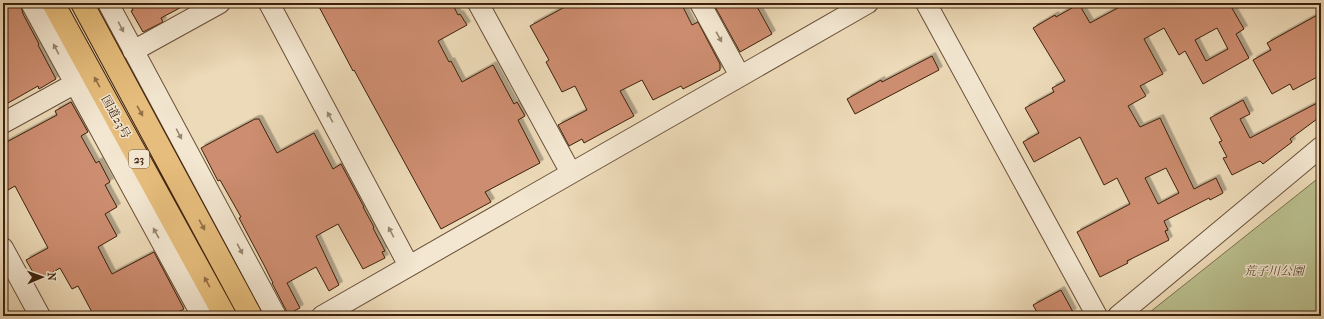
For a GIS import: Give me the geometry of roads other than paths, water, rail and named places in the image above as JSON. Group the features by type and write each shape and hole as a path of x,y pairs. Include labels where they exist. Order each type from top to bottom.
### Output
{"highway":[{"name":"国道23号","path":"53,3 225,316"},
{"name":"国道23号","path":"82,3 251,316"}],"street":[{"path":"31,3 202,316"},
{"path":"108,3 276,316"},
{"path":"134,51 220,3"},
{"path":"269,3 409,266"},
{"path":"478,3 571,173"},
{"path":"700,3 740,76"},
{"path":"322,316 868,3"},
{"path":"926,3 1097,316"},
{"path":"3,123 74,84"},
{"path":"1118,316 1321,147"},
{"path":"3,248 40,316"}],"park label":[{"name":"荒子川公園","path":"1274,271"}]}
